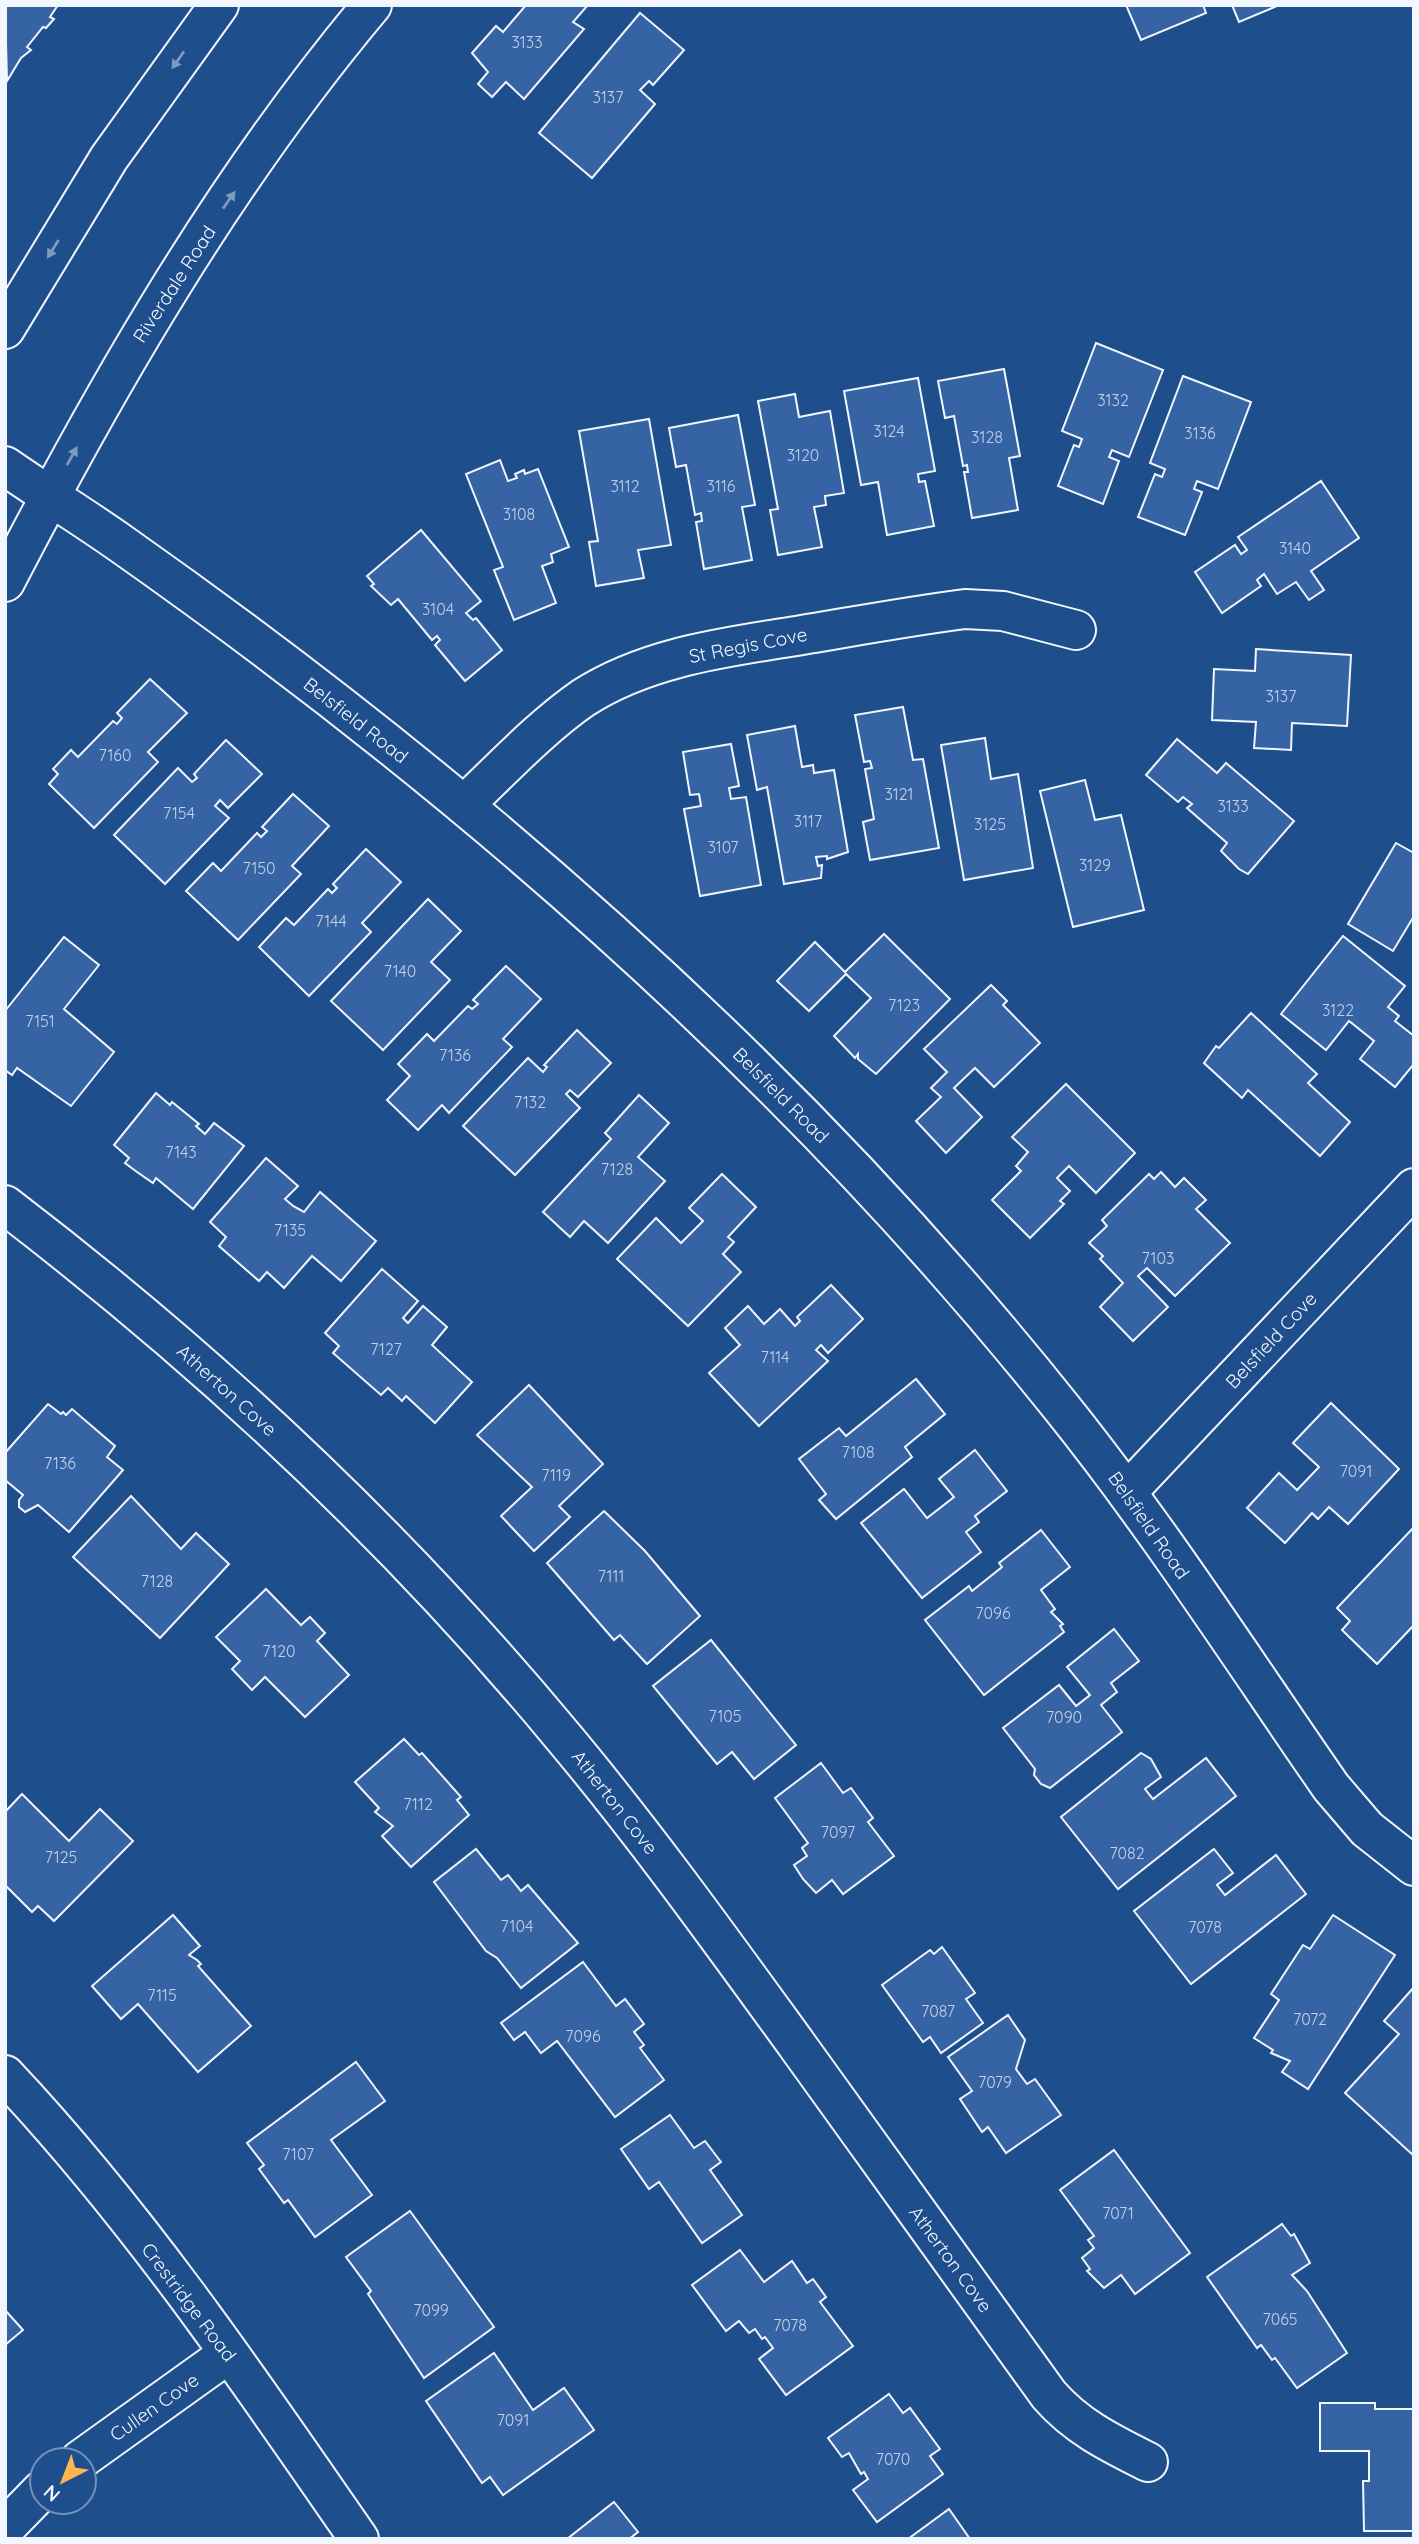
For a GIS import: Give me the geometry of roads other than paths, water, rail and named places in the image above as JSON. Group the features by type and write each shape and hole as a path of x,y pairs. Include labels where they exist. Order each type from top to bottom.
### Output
{"street":[{"path":"5,329 109,158 219,5"},
{"name":"Riverdale Road","path":"5,582 126,359 206,234 274,135 372,5"},
{"name":"Belsfield Road","path":"5,466 199,600 464,805 687,1002 821,1134 992,1323 1128,1492 1331,1787 1367,1829 1414,1866"},
{"name":"St Regis Cove","path":"464,805 545,729 583,699 626,675 655,665 738,646 965,609 1003,611 1076,630"},
{"name":"Belsfield Cove","path":"1128,1492 1414,1188"},
{"name":"Atherton Cove","path":"5,1205 141,1313 225,1387 348,1504 494,1658 561,1733 707,1921 1049,2395 1069,2418 1097,2437 1148,2462"},
{"name":"Crestridge Road","path":"5,2075 130,2224 228,2354 359,2539"},
{"name":"Cullen Cove","path":"98,2447 228,2354"},
{"path":"5,2528 28,2504"}]}
